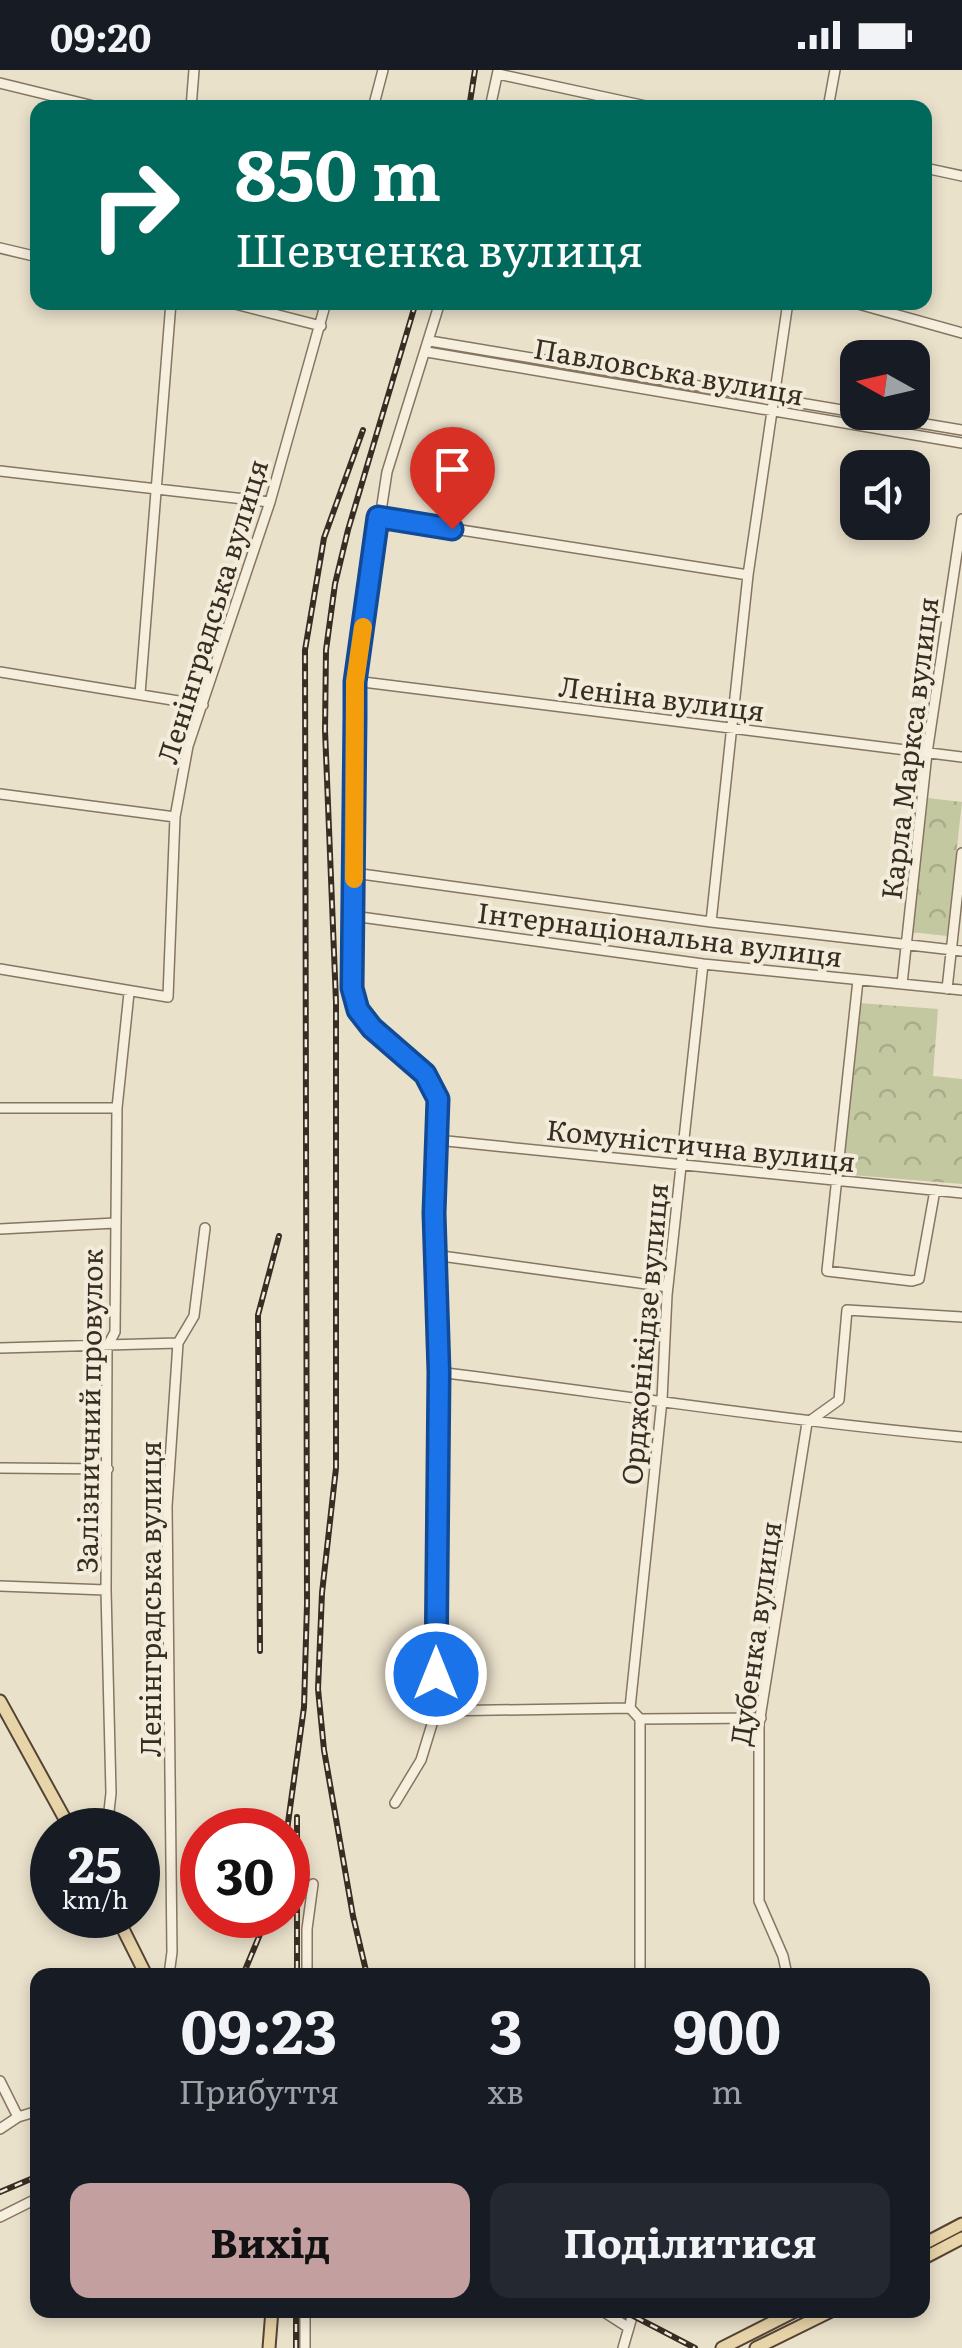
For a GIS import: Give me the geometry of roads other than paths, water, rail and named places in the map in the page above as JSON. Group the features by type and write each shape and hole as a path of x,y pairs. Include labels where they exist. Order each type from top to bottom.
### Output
{"main road":[{"path":"0,1700 59,1808"},
{"path":"128,1938 142,1968"},
{"path":"930,2241 962,2224"},
{"path":"930,2255 962,2238"},
{"path":"269,2348 271,2318"},
{"path":"722,2348 781,2318"},
{"path":"756,2348 817,2318"}],"street":[{"path":"192,100 194,70"},
{"path":"374,100 383,70"},
{"path":"830,100 836,70"},
{"path":"492,100 498,72 619,100"},
{"path":"0,82 71,100"},
{"path":"932,170 962,176"},
{"path":"0,248 30,255"},
{"path":"140,694 170,310"},
{"path":"258,310 320,326"},
{"name":"Ленінградська вулиця","path":"129,992 168,997 175,818 188,746 270,502 324,310"},
{"path":"394,1803 422,1760 436,1711 439,1372 434,1255 438,1099 425,1074 372,1028 358,1010 352,988 355,682 388,472 438,310"},
{"path":"711,922 748,575 787,310"},
{"path":"880,310 962,333"},
{"name":"Павловська вулиця","path":"430,340 962,430"},
{"name":"Павловська вулиця","path":"427,352 962,443"},
{"path":"0,470 270,502"},
{"path":"378,517 748,575"},
{"name":"Карла Маркса вулиця","path":"902,984 927,753 956,593 962,519"},
{"path":"0,672 203,704"},
{"name":"Леніна вулиця","path":"355,682 962,757"},
{"path":"0,794 175,818"},
{"path":"947,988 957,950 962,852"},
{"name":"Інтернаціональна вулиця","path":"354,873 711,922 957,950"},
{"name":"Інтернаціональна вулиця","path":"353,916 703,964 962,990"},
{"name":"Орджонікідзе вулиця","path":"630,1708 662,1400 668,1286 703,964"},
{"path":"0,969 129,992"},
{"path":"858,980 827,1271 912,1281 922,1275 934,1190"},
{"name":"Залізничний провулок","path":"109,1808 107,1347 115,1332 117,1108 129,992"},
{"path":"0,1108 117,1108"},
{"name":"Комуністична вулиця","path":"436,1140 962,1193"},
{"path":"0,1229 115,1223"},
{"name":"Ленінградська вулиця","path":"170,1968 167,1506 178,1343 194,1316 205,1228"},
{"path":"434,1255 668,1286"},
{"path":"807,1423 839,1400 846,1310 962,1316"},
{"path":"0,1348 178,1343"},
{"path":"439,1372 807,1423 962,1437"},
{"name":"Дубенка вулиця","path":"786,1968 759,1902 760,1718 807,1423"},
{"path":"0,1468 108,1469"},
{"path":"0,1586 106,1590"},
{"path":"436,1711 630,1708 640,1718 760,1718"},
{"path":"640,1718 640,1968"},
{"path":"307,1968 313,1884"},
{"path":"0,2081 18,2117"},
{"path":"0,2129 30,2113"},
{"path":"0,2217 30,2202"},
{"path":"305,2318 305,2348"},
{"path":"613,2318 629,2328"},
{"path":"623,2348 632,2318"}],"railway":[{"path":"470,100 475,70"},
{"path":"365,1968 324,1750 318,1689 322,1593 336,1468 336,1002 325,730 326,650 335,584 348,530 414,310"},
{"path":"290,1808 304,1707 307,1604 305,650 324,538 363,430"},
{"path":"260,1651 258,1315 279,1236"},
{"path":"246,1968 258,1938"},
{"path":"297,1938 297,1968"},
{"path":"0,2192 30,2179"},
{"path":"296,2318 296,2348"},
{"path":"637,2318 695,2348"}]}
